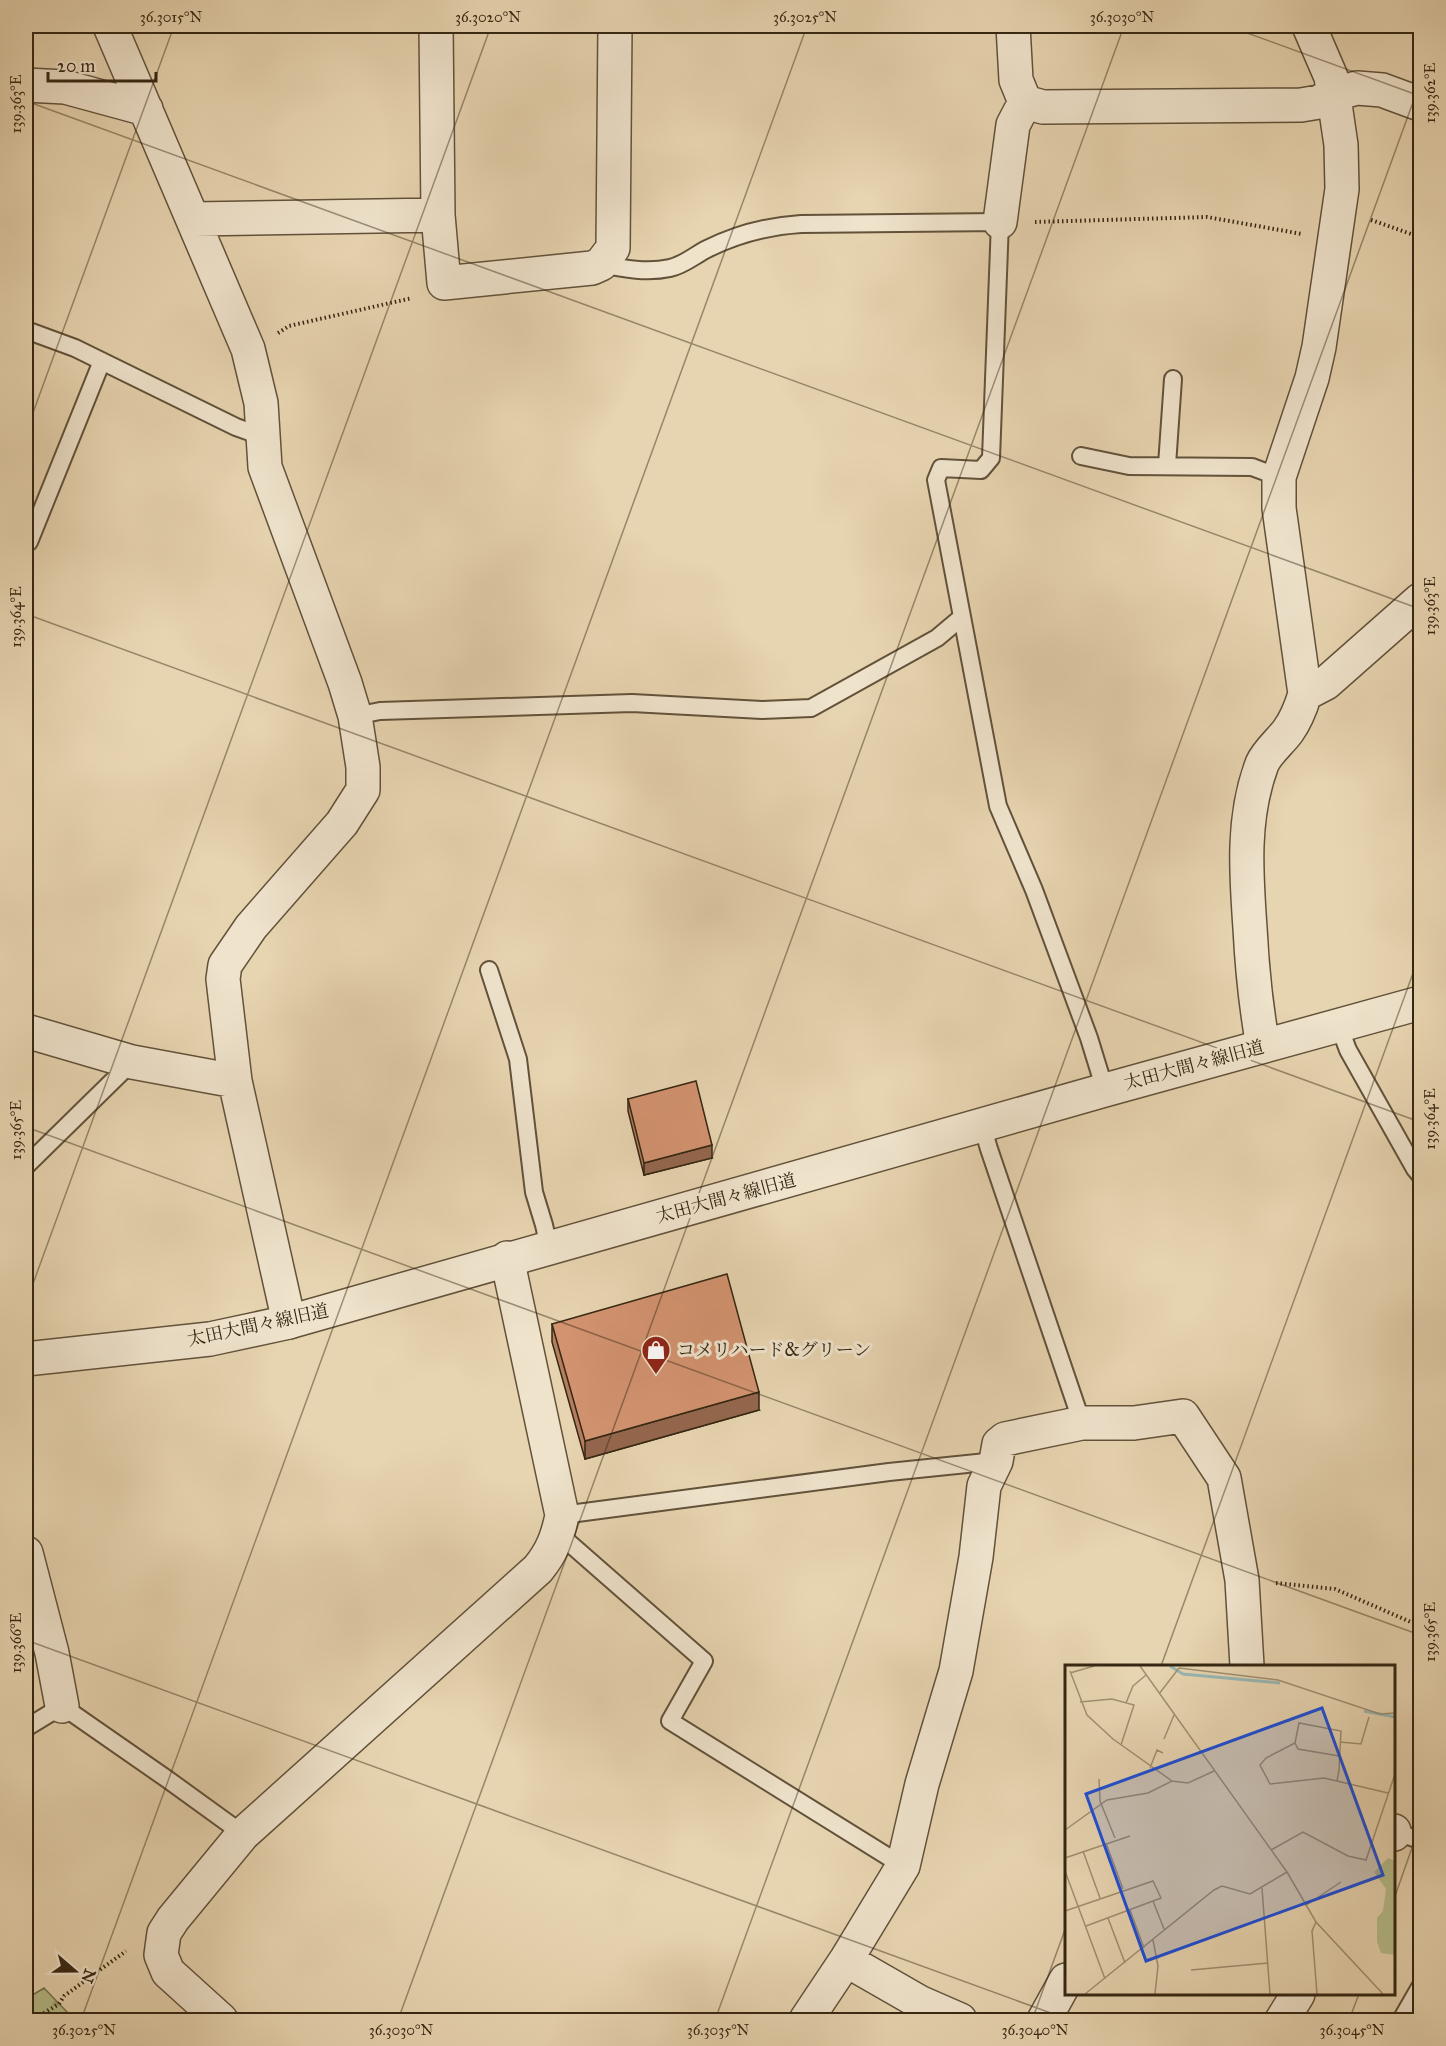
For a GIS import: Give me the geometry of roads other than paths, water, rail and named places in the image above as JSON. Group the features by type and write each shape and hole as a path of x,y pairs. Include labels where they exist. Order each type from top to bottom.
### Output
{"street":[{"path":"110,26 248,349 261,403 261,436 265,467 345,683 355,716 363,767 363,790 342,823 250,927 225,965 223,979 235,1081 289,1322"},
{"path":"436,26 438,215 444,283 592,268 601,264 613,248 615,26"},
{"path":"1000,222 1013,125 1025,102 1016,80 1013,26"},
{"path":"1263,1046 1255,1003 1247,889 1246,849 1249,813 1263,761 1288,731 1299,712 1305,694 1279,508 1279,477 1312,378 1319,347 1342,189 1341,145 1331,77 1309,26"},
{"path":"26,85 65,87 146,109"},
{"path":"1025,102 1043,107 1301,105 1319,102 1334,94 1357,88 1382,90 1420,104"},
{"path":"194,219 438,215"},
{"path":"1305,694 1326,683 1420,600"},
{"name":"太田大間々線旧道","path":"26,1359 210,1339 289,1322 507,1258 1420,1003"},
{"path":"26,1031 132,1062 235,1081"},
{"path":"221,2020 168,1972 161,1955 164,1933 173,1919 243,1834 538,1569 550,1554 560,1524 507,1258"},
{"path":"806,2020 846,1960 903,1866 922,1784 956,1671 976,1557 984,1486 996,1461 999,1444 1005,1439 1082,1423 1134,1423 1183,1416 1224,1478 1242,1580 1247,1665"},
{"path":"26,1553 52,1653 62,1706"},
{"path":"846,1960 921,2003 960,2020"},
{"path":"1044,2020 1065,1982"},
{"path":"1282,2020 1297,1995"}],"lane":[{"path":"601,264 630,271 670,268 744,233 778,225 1000,222 991,458 981,470 941,468 936,480 998,806 1034,890 1089,1038 1105,1090"},
{"path":"26,330 75,348 236,428 261,436"},
{"path":"28,542 102,361"},
{"path":"1167,465 1173,379"},
{"path":"1081,456 1129,466 1252,467 1279,477"},
{"path":"355,716 380,711 632,702 762,710 811,708 937,638 962,617"},
{"path":"489,970 518,1059 534,1192 549,1247"},
{"path":"1339,1026 1348,1050 1414,1169 1420,1175"},
{"path":"26,1166 132,1062"},
{"path":"982,1125 1082,1423"},
{"path":"560,1524 889,1472 996,1461"},
{"path":"560,1524 704,1661 670,1721 903,1866"},
{"path":"26,1728 62,1706 243,1834"},
{"path":"1401,2020 1420,1987"}],"place":[{"name":"コメリハード&グリーン","path":"656,1376"}]}
